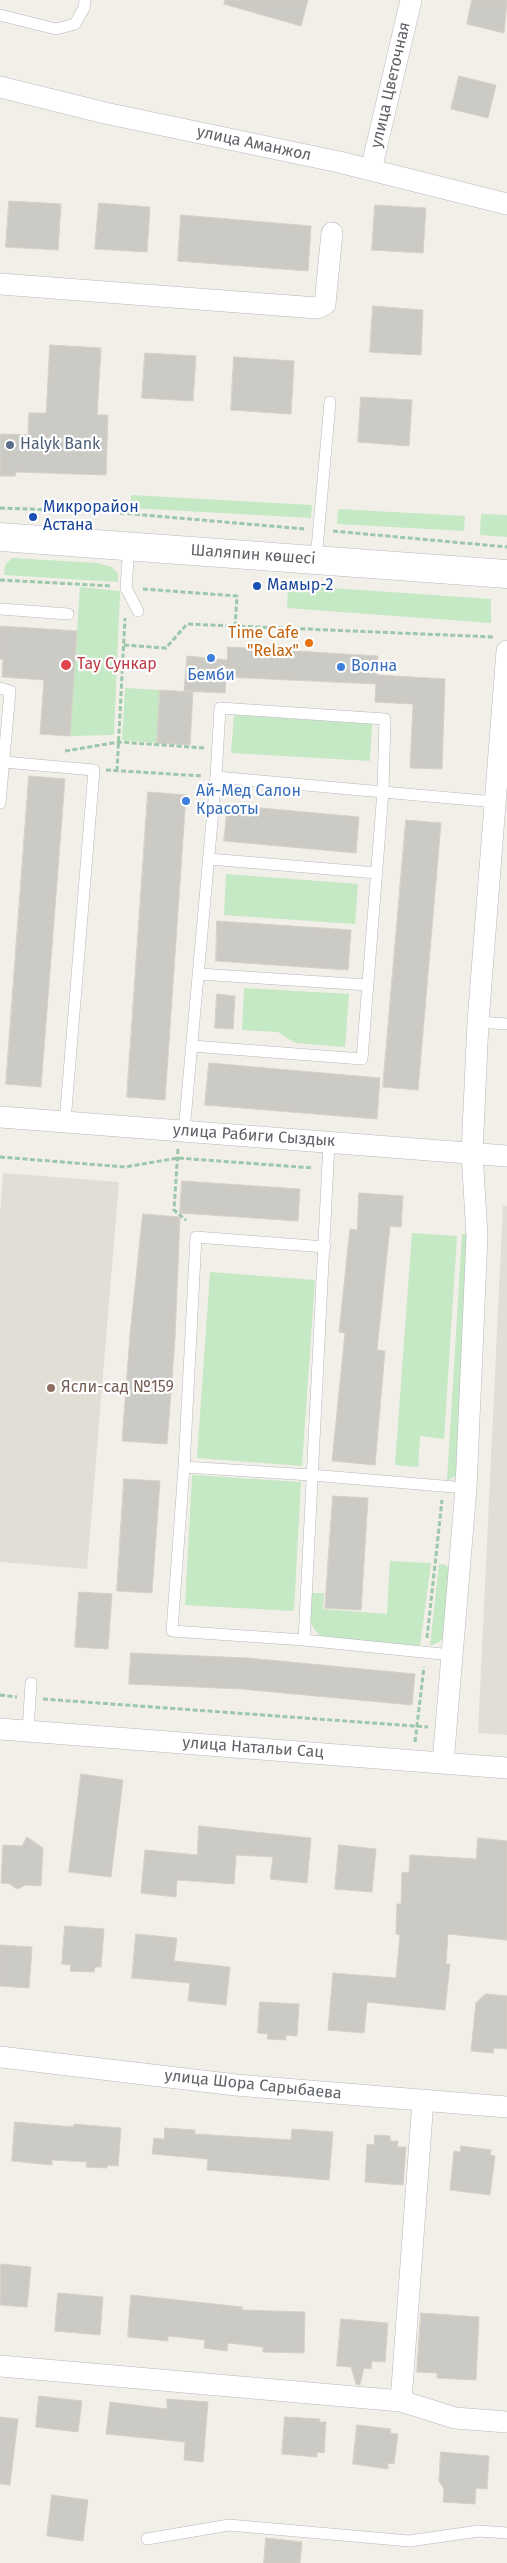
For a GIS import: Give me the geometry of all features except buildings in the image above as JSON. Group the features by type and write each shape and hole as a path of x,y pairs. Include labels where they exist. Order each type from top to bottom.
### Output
{"main road":[{"name":"Шаляпин көшесі","path":"0,537 507,574"}],"street":[{"name":"улица Цветочная","path":"371,170 411,0"},
{"name":"улица Аманжол","path":"0,87 105,113 371,170 507,204"},
{"path":"0,284 317,308 325,304 332,233"},
{"path":"443,1763 466,1488 477,1236 472,1153 478,1022 495,802 502,644"},
{"name":"улица Рабиги Сыздык","path":"0,1117 507,1156"},
{"name":"улица Натальи Сац","path":"0,1729 507,1768"},
{"name":"улица Шора Сарыбаева","path":"0,2057 236,2085 507,2107"},
{"path":"402,2401 423,2100"},
{"path":"0,2366 402,2401 454,2418 507,2422"}],"lane":[{"path":"0,15 56,29 75,24 84,8 85,0"},
{"path":"316,560 330,402"},
{"path":"129,546 126,588 138,611"},
{"path":"0,609 68,614"},
{"path":"0,688 10,691 0,803"},
{"path":"182,1131 199,974 220,708 385,719 383,791 362,1059 192,1046"},
{"path":"4,762 94,770 66,1122"},
{"path":"216,777 495,802"},
{"path":"208,859 377,873"},
{"path":"199,974 368,985"},
{"path":"478,1022 507,1024"},
{"path":"304,1640 311,1475 330,1142"},
{"path":"325,1247 196,1237 184,1467 172,1631 304,1640 452,1655"},
{"path":"184,1467 466,1488"},
{"path":"28,1731 31,1683"},
{"path":"147,2539 229,2525 409,2541 479,2531 507,2533"}],"path":[{"path":"0,508 109,512"},
{"path":"117,771 126,588"},
{"path":"235,626 237,596"},
{"path":"124,645 166,648 187,624 502,644"},
{"path":"119,742 218,748"},
{"path":"94,770 216,777"},
{"path":"182,1131 174,1210 186,1220"},
{"path":"0,1157 125,1167 178,1158 328,1169"},
{"path":"0,1695 446,1729"}],"shaded area":[{"name":"Ясли-сад №159","path":"3,1173 119,1182 87,1569 0,1562 0,1214"},
{"path":"503,1205 507,1206 507,1735 478,1733"}],"green space":[{"path":"131,495 312,505 311,518 130,508"},
{"path":"338,509 465,516 464,531 337,524"},
{"path":"481,514 507,515 507,537 480,535"},
{"path":"12,558 98,563 112,567 118,573 118,582 4,575 5,565"},
{"path":"288,585 491,599 491,623 287,608"},
{"path":"80,587 120,591 114,735 70,736"},
{"path":"125,688 160,690 157,743 122,740"},
{"path":"234,715 372,724 370,761 231,753"},
{"path":"226,874 358,884 355,924 224,915"},
{"path":"244,988 349,994 345,1047 295,1043 278,1032 242,1030"},
{"path":"412,1233 457,1236 444,1439 420,1436 418,1467 395,1465"},
{"path":"462,1234 473,1234 460,1473 447,1481"},
{"path":"210,1272 315,1280 302,1466 197,1458"},
{"path":"192,1475 301,1482 294,1611 185,1605"},
{"path":"390,1561 431,1563 420,1646 325,1639 314,1629 310,1619 310,1593 324,1593 323,1609 387,1614"},
{"path":"439,1564 446,1565 449,1569 448,1633 439,1642 430,1646"}],"place":[{"name":"Halyk Bank","path":"10,445"},
{"name":"Микрорайон Астана","path":"33,517"},
{"name":"Мамыр-2","path":"257,586"},
{"name":"Time Cafe \"Relax\"","path":"309,643"},
{"name":"Бемби","path":"211,658"},
{"name":"Тау Сункар","path":"66,665"},
{"name":"Волна","path":"341,667"},
{"name":"Ай-Мед Салон Красоты","path":"186,801"},
{"name":"Ясли-сад №159","path":"51,1388"}]}
